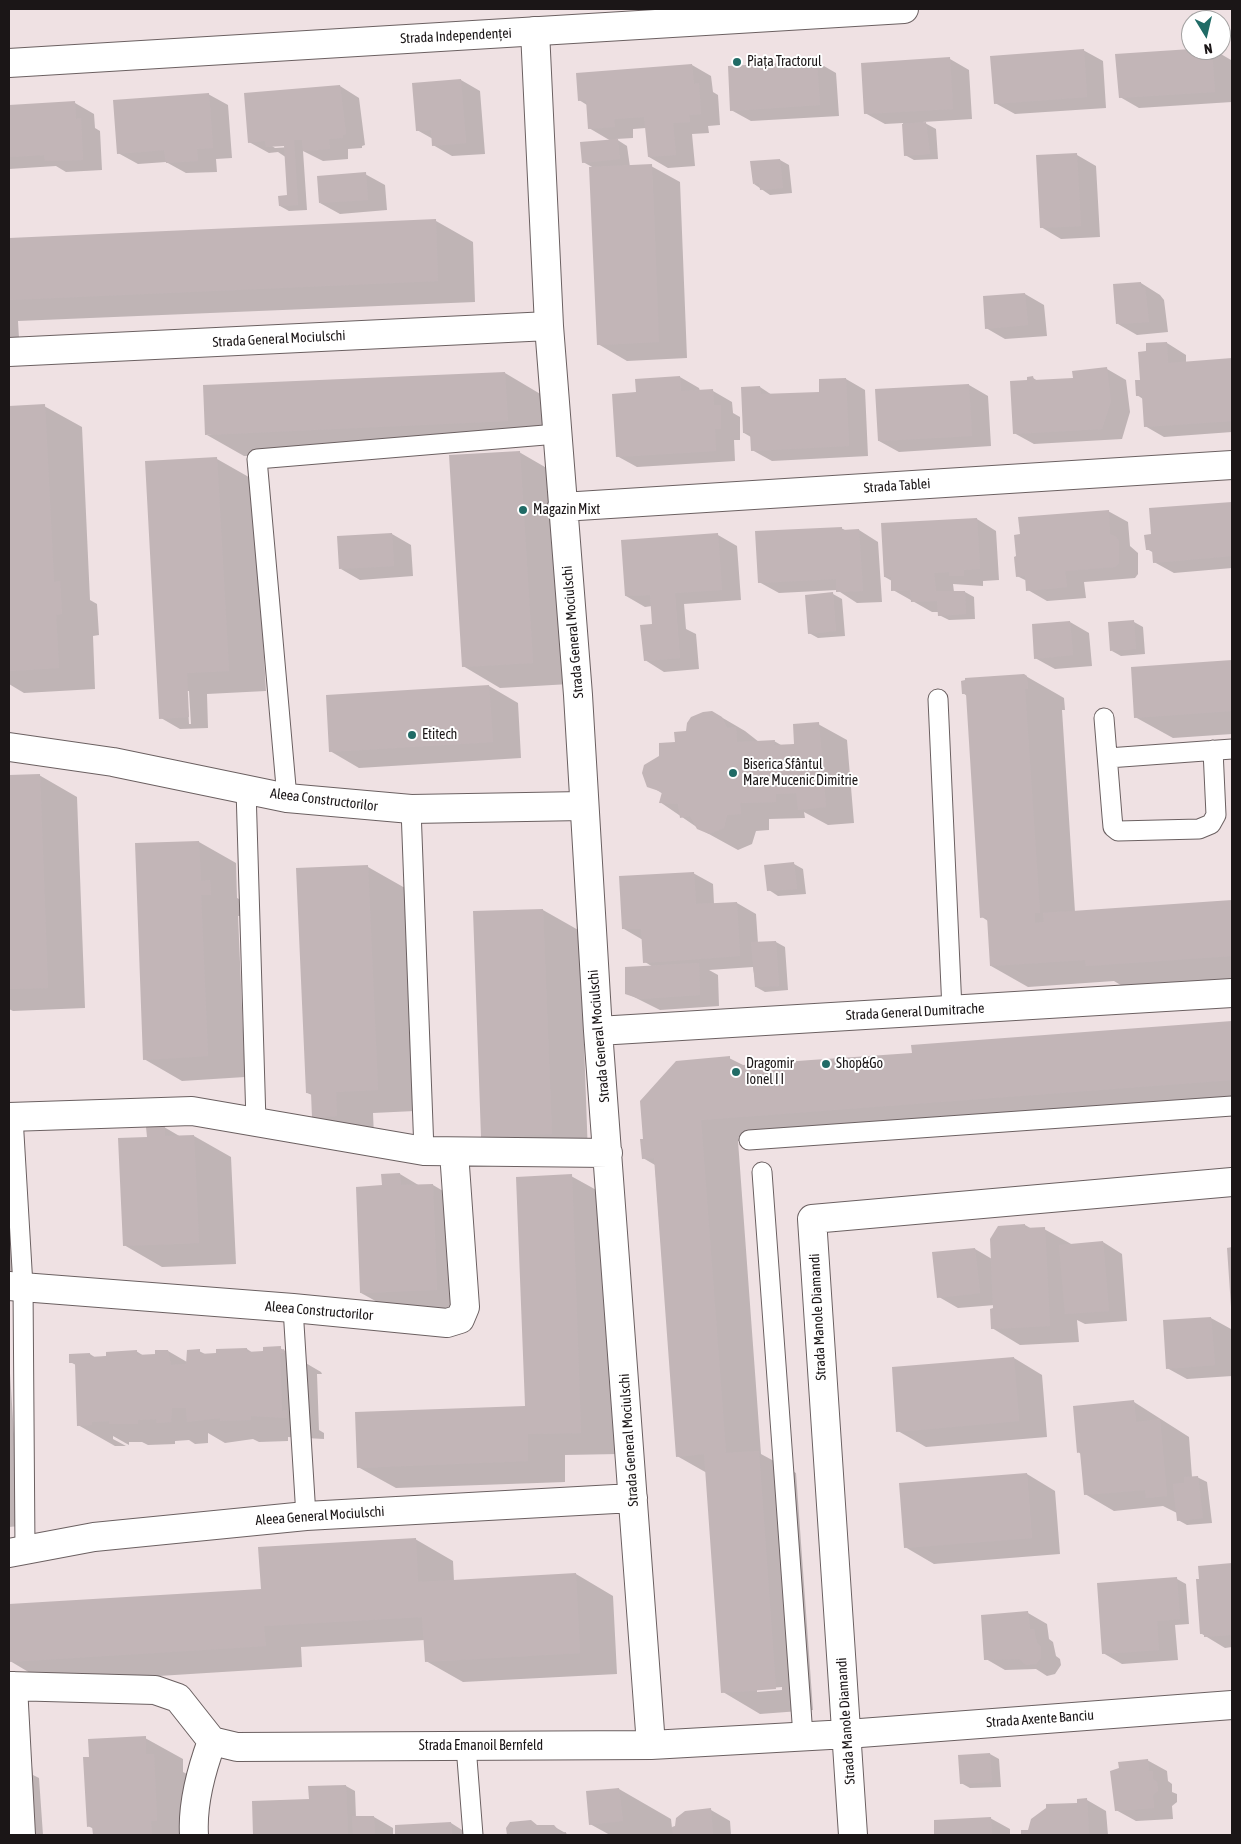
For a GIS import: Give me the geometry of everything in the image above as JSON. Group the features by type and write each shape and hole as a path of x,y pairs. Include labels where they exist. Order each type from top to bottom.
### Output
{"street":[{"name":"Strada Independenței","path":"9,63 535,31 816,11 904,9"},
{"name":"Strada General Mociulschi","path":"535,31 549,326 578,695 583,806 598,1031 651,1745"},
{"name":"Strada General Mociulschi","path":"9,352 549,326"},
{"name":"Strada Tablei","path":"562,507 1232,465"},
{"name":"Aleea Constructorilor","path":"9,747 113,762 287,798 412,809 583,806"},
{"name":"Strada General Dumitrache","path":"598,1031 1232,993"},
{"path":"11,1117 192,1111 424,1151 608,1153"},
{"name":"Aleea Constructorilor","path":"16,1286 293,1308 447,1323 460,1320 465,1307 454,1152"},
{"name":"Strada Manole Diamandi","path":"853,1835 812,1219 1232,1182"},
{"name":"Aleea General Mociulschi","path":"17,1551 94,1537 306,1516 633,1498"},
{"path":"21,1835 11,1686 155,1690 178,1698 212,1741 201,1771 193,1824 194,1835"},
{"name":"Strada Axente Banciu","path":"847,1734 1232,1705"},
{"name":"Strada Emanoil Bernfeld","path":"212,1741 237,1747 651,1745 847,1734"}],"lane":[{"path":"287,798 257,459 557,434"},
{"path":"938,699 952,1010"},
{"path":"1104,718 1113,826 1118,831 1199,829 1211,824 1216,815 1213,750"},
{"path":"1108,758 1232,748"},
{"path":"246,789 256,1122"},
{"path":"412,809 424,1151"},
{"path":"749,1140 1232,1106"},
{"path":"11,1117 16,1286 17,1551"},
{"path":"762,1172 804,1736"},
{"path":"293,1308 306,1516"},
{"path":"466,1746 473,1835"}],"building":[{"path":"1084,49 1087,97 994,104 990,56"},
{"path":"1181,50 1181,60 1213,60 1215,92 1119,98 1115,54"},
{"path":"950,57 953,109 864,114 861,63"},
{"path":"817,61 820,105 730,111 728,66"},
{"path":"692,64 694,84 699,83 701,114 689,115 690,122 673,123 676,155 648,157 644,117 614,119 615,127 588,129 586,100 578,101 576,73"},
{"path":"461,79 466,143 432,146 431,130 416,131 412,83"},
{"path":"340,85 346,134 343,135 343,138 329,139 330,149 303,151 302,140 294,140 298,205 279,206 278,196 287,195 284,146 266,147 265,141 248,143 244,93"},
{"path":"209,93 213,148 197,149 198,161 166,163 164,150 117,154 113,100"},
{"path":"75,101 76,119 81,118 83,160 45,161 44,155 9,157 9,105"},
{"path":"926,122 930,154 904,156 902,124"},
{"path":"618,139 620,159 582,163 580,142"},
{"path":"1077,153 1081,226 1040,228 1036,155"},
{"path":"780,159 783,188 760,190 759,183 753,184 750,161"},
{"path":"652,164 659,342 597,345 589,167"},
{"path":"366,172 368,200 319,203 317,176"},
{"path":"436,219 438,281 9,300 9,238"},
{"path":"1141,282 1141,288 1145,287 1149,322 1116,324 1113,284"},
{"path":"1025,293 1028,325 985,329 983,296"},
{"path":"1167,342 1168,363 1232,358 1232,421 1144,427 1142,396 1136,396 1135,380 1140,380 1138,352 1146,351 1146,343"},
{"path":"1107,367 1111,401 1102,429 1013,434 1010,381 1027,380 1027,377 1033,376 1034,380 1073,378 1072,371"},
{"path":"505,372 508,421 205,435 203,385"},
{"path":"680,376 681,391 713,389 714,405 721,405 721,429 715,429 716,451 616,457 612,394 636,392 635,379"},
{"path":"846,378 849,446 751,451 750,433 743,433 741,387 760,386 761,394 819,392 819,379"},
{"path":"969,384 972,436 878,441 875,389"},
{"path":"45,404 54,582 60,581 62,614 56,615 59,668 9,671 9,406"},
{"path":"520,451 533,663 462,667 449,455"},
{"path":"217,457 229,671 187,673 189,717 159,719 145,461"},
{"path":"1232,502 1232,556 1153,563 1152,550 1146,550 1144,535 1151,534 1149,508"},
{"path":"1109,510 1110,534 1119,541 1119,563 1115,567 1065,571 1067,587 1026,591 1025,576 1016,577 1014,535 1020,534 1018,517"},
{"path":"977,518 980,569 964,570 964,576 949,576 949,572 934,573 936,591 965,591 966,614 938,616 937,601 911,602 910,590 891,591 891,577 884,577 881,523"},
{"path":"842,527 842,530 859,529 863,591 836,592 836,579 758,583 755,531"},
{"path":"392,533 394,566 339,569 337,536"},
{"path":"718,533 722,590 675,593 680,658 644,661 640,625 652,624 650,595 625,596 621,540"},
{"path":"833,592 836,631 808,634 805,595"},
{"path":"1134,620 1136,649 1110,651 1108,622"},
{"path":"1070,621 1073,655 1034,659 1032,624"},
{"path":"1232,660 1232,711 1134,718 1131,667"},
{"path":"1024,674 1027,676 1028,689 1025,689 1040,913 1035,913 1035,923 1044,922 1043,913 1232,900 1232,956 1086,966 1085,960 990,966 987,917 980,918 966,694 962,694 961,681 965,680 965,678"},
{"path":"489,685 493,742 329,752 326,695"},
{"name":"Biserica Sfântul Mare Mucenic Dimitrie","path":"712,711 722,717 727,728 736,727 737,742 775,740 774,745 794,744 793,724 819,722 826,807 798,810 796,793 776,794 776,802 740,803 741,814 727,815 724,828 709,834 697,829 690,816 680,818 678,804 659,803 662,792 647,787 642,773 644,765 659,756 659,743 675,742 674,732 686,731 687,723 691,717 703,712"},
{"path":"40,774 48,988 9,989 9,775"},
{"path":"199,841 201,881 210,880 211,895 201,895 208,1056 143,1060 135,843"},
{"path":"794,862 797,889 767,891 764,865"},
{"path":"368,865 378,1090 336,1092 337,1116 312,1118 311,1093 306,1093 296,868"},
{"path":"694,872 696,904 737,902 740,956 643,963 641,929 622,929 619,876"},
{"path":"543,909 552,1134 481,1137 473,911"},
{"path":"776,941 779,986 755,987 751,942"},
{"path":"699,963 700,995 640,999 625,994 625,967"},
{"path":"1232,1021 1232,1080 701,1120 726,1453 759,1451 776,1689 721,1693 704,1454 676,1457 654,1158 642,1159 640,1139 643,1139 640,1101 676,1061 730,1056 730,1066 912,1053 911,1045"},
{"path":"165,1126 165,1136 194,1135 199,1243 123,1246 118,1138 147,1137 146,1127"},
{"path":"400,1173 401,1185 433,1184 437,1290 360,1293 356,1187 382,1185 381,1174"},
{"path":"572,1174 581,1433 528,1434 528,1461 357,1468 355,1412 525,1406 516,1177"},
{"path":"1025,1224 1025,1228 1045,1227 1050,1326 991,1329 990,1309 993,1308 990,1239 998,1226"},
{"path":"1103,1241 1109,1311 1065,1314 1059,1245"},
{"path":"1232,1247 1232,1307 1231,1307 1227,1248"},
{"path":"975,1248 980,1293 937,1298 932,1252"},
{"path":"1211,1317 1215,1365 1166,1369 1163,1320"},
{"path":"281,1346 281,1350 284,1349 285,1353 280,1353 282,1411 287,1410 287,1418 251,1416 251,1420 220,1421 220,1418 187,1422 186,1408 172,1408 171,1422 157,1423 156,1419 138,1420 138,1424 109,1424 109,1421 92,1422 92,1425 77,1426 75,1363 69,1363 69,1354 90,1353 90,1357 106,1356 106,1352 137,1350 137,1355 155,1354 155,1350 168,1350 171,1365 186,1364 187,1350 200,1349 200,1354 216,1353 216,1349 247,1348 247,1352 263,1351 263,1347"},
{"path":"1014,1357 1019,1421 896,1432 892,1367"},
{"path":"1134,1400 1136,1422 1160,1419 1167,1496 1146,1498 1145,1490 1084,1495 1080,1452 1077,1453 1073,1406"},
{"path":"1027,1473 1032,1538 904,1548 899,1483"},
{"path":"1198,1476 1203,1518 1177,1521 1173,1484 1184,1483 1184,1477"},
{"path":"416,1538 418,1582 576,1573 580,1653 425,1662 422,1617 264,1626 266,1646 9,1662 9,1604 261,1589 258,1547"},
{"path":"1232,1563 1232,1635 1204,1637 1204,1634 1200,1634 1196,1579 1199,1579 1198,1566"},
{"path":"1177,1577 1180,1619 1157,1621 1159,1650 1102,1654 1097,1583"},
{"path":"1028,1611 1030,1629 1034,1629 1037,1643 1041,1647 1041,1658 1036,1664 1026,1665 1019,1659 984,1660 981,1615"},
{"path":"146,1736 146,1754 154,1754 157,1821 151,1821 152,1835 93,1835 92,1826 87,1827 83,1757 89,1757 88,1739"},
{"path":"990,1753 992,1782 960,1784 958,1755"},
{"path":"1148,1759 1149,1771 1153,1771 1153,1779 1157,1782 1158,1791 1153,1795 1154,1808 1115,1811 1110,1771 1119,1768 1118,1762"},
{"path":"346,1785 348,1835 253,1835 252,1801 309,1799 308,1786"},
{"path":"619,1788 623,1821 589,1825 586,1791"},
{"path":"1087,1798 1089,1835 1021,1835 1021,1830 1028,1830 1031,1819 1046,1808 1046,1804 1077,1803 1077,1799"},
{"path":"711,1808 713,1835 673,1835 672,1827 675,1826 676,1818 685,1811"},
{"path":"352,1816 374,1816 375,1835 353,1835"},
{"path":"991,1817 992,1835 934,1835 934,1820"},
{"path":"531,1820 537,1825 554,1825 561,1833 566,1832 566,1835 507,1835 506,1828 510,1822"},
{"path":"451,1822 452,1835 395,1835 395,1825"}],"place":[{"name":"Piața Tractorul","path":"737,62"},
{"name":"Magazin Mixt","path":"523,510"},
{"name":"Etitech","path":"412,735"},
{"name":"Biserica Sfântul Mare Mucenic Dimitrie","path":"733,773"},
{"name":"Shop&Go","path":"826,1064"},
{"name":"Dragomir Ionel I I","path":"736,1072"}]}
